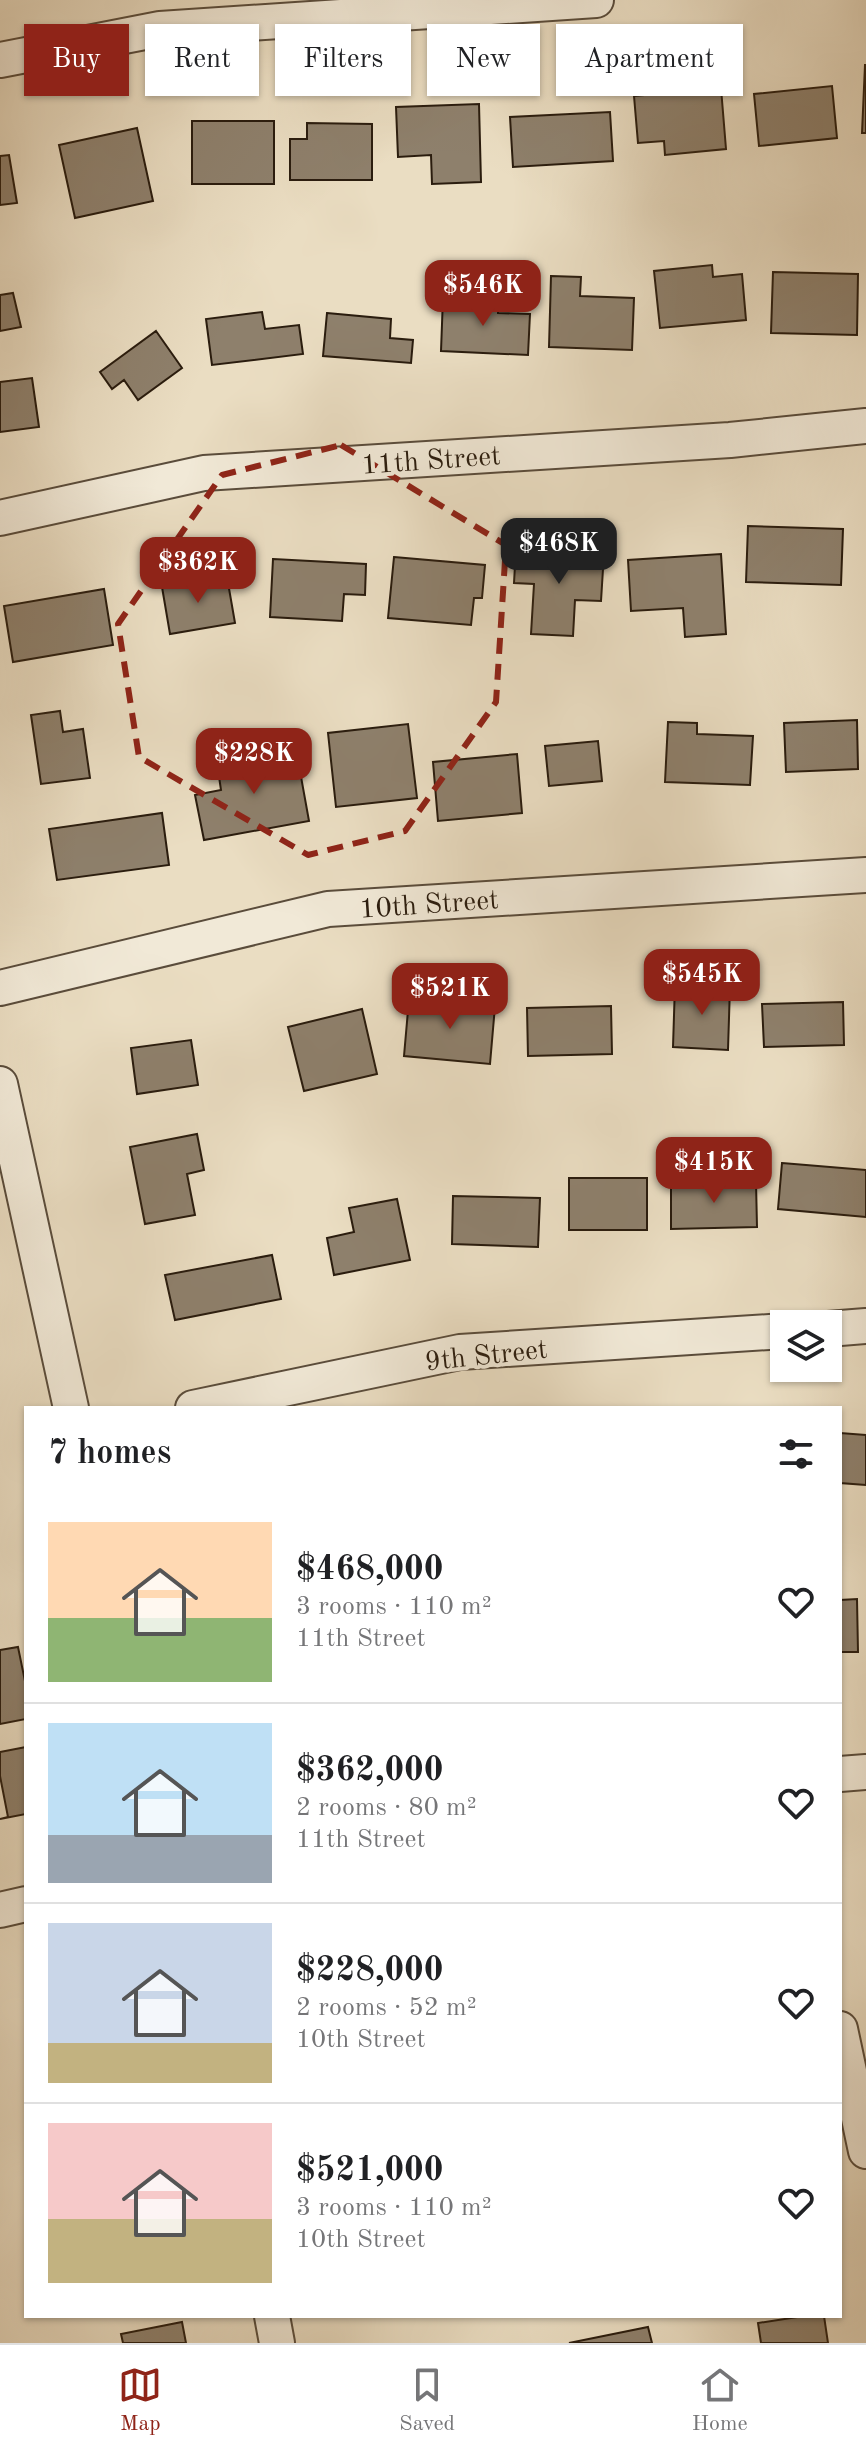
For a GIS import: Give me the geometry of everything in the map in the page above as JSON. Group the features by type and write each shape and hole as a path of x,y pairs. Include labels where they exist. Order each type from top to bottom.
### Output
{"street":[{"path":"0,60 160,29 371,7 596,0"},
{"name":"11th Street","path":"0,518 204,473 730,440 866,426"},
{"name":"10th Street","path":"0,988 328,909 866,875"},
{"path":"0,1084 71,1406"},
{"path":"842,1328 866,1326"},
{"name":"9th Street","path":"203,1406 460,1352 770,1332"},
{"path":"842,1774 866,1772"},
{"path":"0,1910 24,1904"},
{"path":"842,2038 866,2151"},
{"path":"272,2318 277,2343"}],"highlighted area":[{"path":"341,445 506,545 496,702 405,831 308,855 139,757 118,624 222,475"}],"building":[{"path":"865,65 866,133 862,133"},
{"path":"832,86 837,138 759,146 754,94"},
{"path":"634,96 722,96 726,149 665,155 664,141 638,143"},
{"path":"479,104 481,182 432,184 431,155 398,157 396,107"},
{"path":"610,112 613,161 513,167 510,117"},
{"path":"192,121 274,121 274,184 192,184"},
{"path":"307,123 372,124 372,180 290,180 290,139 307,139"},
{"path":"137,128 153,201 75,218 59,145"},
{"path":"9,155 17,203 0,205 0,156"},
{"path":"712,265 713,277 742,274 746,320 660,328 654,271"},
{"path":"773,272 858,274 857,335 771,333"},
{"path":"551,276 581,277 580,296 634,298 632,350 549,347"},
{"path":"13,293 21,327 0,331 0,295"},
{"path":"443,297 498,299 498,313 530,314 528,355 441,351"},
{"path":"262,312 265,329 299,325 303,354 212,365 206,319"},
{"path":"327,313 391,319 390,338 413,340 411,363 323,356"},
{"path":"156,331 182,368 138,400 124,380 112,389 100,372"},
{"path":"32,378 39,427 0,432 0,382"},
{"path":"748,526 843,529 841,585 746,582"},
{"path":"516,548 604,553 601,601 575,600 573,636 531,634 534,584 514,583"},
{"path":"721,554 726,634 685,637 683,608 631,611 628,560"},
{"path":"394,557 485,565 482,598 474,598 471,625 388,618"},
{"path":"273,559 366,564 365,595 344,594 342,621 270,617"},
{"path":"227,577 235,623 170,634 162,587"},
{"path":"104,589 113,645 13,662 4,606"},
{"path":"60,711 63,732 83,729 90,778 41,784 31,715"},
{"path":"857,720 858,769 786,772 784,723"},
{"path":"668,722 697,723 697,734 753,736 750,785 665,782"},
{"path":"408,724 417,798 336,807 328,733"},
{"path":"598,741 602,781 549,786 545,746"},
{"path":"296,749 309,821 204,840 195,795 221,790 217,763"},
{"path":"517,754 522,813 438,821 433,762"},
{"path":"162,813 169,865 57,880 49,829"},
{"path":"675,984 730,986 728,1050 673,1047"},
{"path":"409,999 495,1006 490,1064 404,1056"},
{"path":"843,1002 844,1045 764,1047 762,1004"},
{"path":"611,1006 612,1054 528,1056 527,1008"},
{"path":"362,1009 377,1074 304,1091 288,1027"},
{"path":"191,1040 198,1085 137,1094 131,1048"},
{"path":"197,1134 204,1170 187,1174 195,1215 145,1224 130,1147"},
{"path":"782,1163 866,1170 866,1217 778,1209"},
{"path":"569,1178 647,1178 647,1230 569,1230"},
{"path":"756,1182 757,1227 671,1229 671,1183"},
{"path":"453,1196 540,1198 538,1247 452,1244"},
{"path":"397,1199 410,1260 334,1275 327,1238 354,1232 349,1208"},
{"path":"272,1255 281,1299 175,1320 165,1275"},
{"path":"842,1433 866,1435 866,1485 842,1483"},
{"path":"857,1599 858,1652 842,1652 842,1600"},
{"path":"18,1647 24,1676 24,1719 0,1724 0,1650"},
{"path":"24,1747 24,1814 0,1819 8,1817 0,1776 0,1752"},
{"path":"791,2318 824,2318 828,2343 761,2343 758,2323"},
{"path":"182,2322 186,2343 123,2343 121,2334"},
{"path":"648,2327 652,2343 569,2343"}]}
